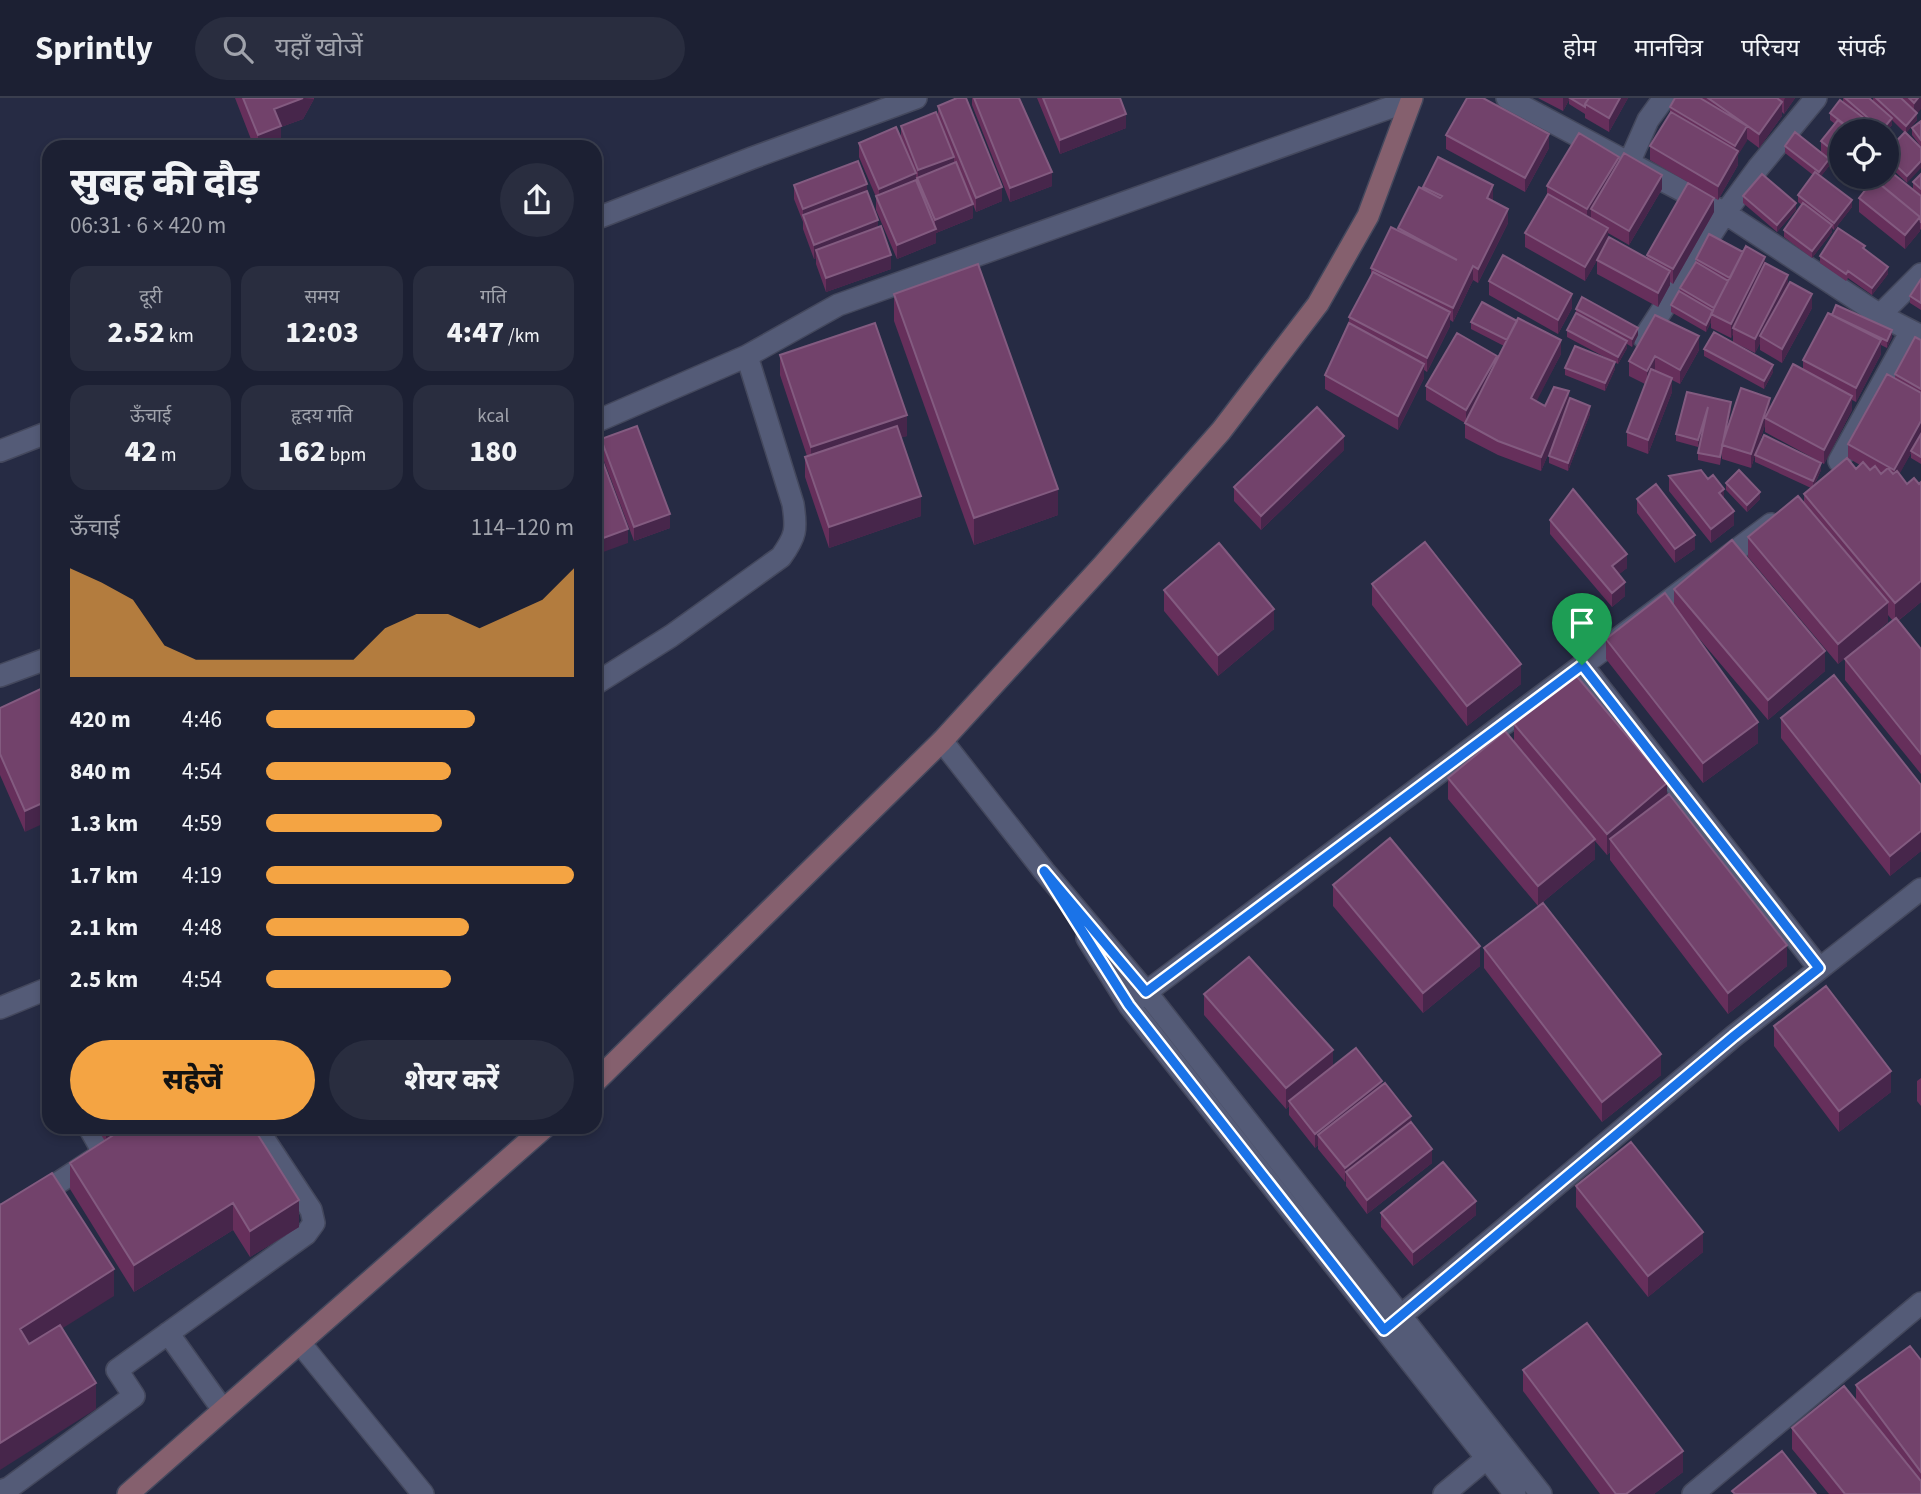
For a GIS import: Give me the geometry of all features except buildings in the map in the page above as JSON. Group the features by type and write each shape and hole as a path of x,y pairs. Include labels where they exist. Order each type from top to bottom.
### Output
{"street":[{"path":"602,216 916,98"},
{"path":"1507,98 1725,213 1881,315 1916,334 1839,461"},
{"path":"1629,163 1648,120 1664,98"},
{"path":"1644,338 1725,213 1816,98"},
{"path":"602,419 747,356 838,305 1411,99"},
{"path":"602,1075 942,741 1103,565 1221,430 1318,304 1368,216 1411,99"},
{"path":"1881,315 1921,274"},
{"path":"602,680 671,636 781,557 794,539 796,523 793,504 747,356"},
{"path":"0,451 42,435"},
{"path":"1129,1005 1788,511"},
{"path":"0,676 42,660"},
{"path":"1582,665 1819,968"},
{"path":"942,741 1044,871 1146,992 1516,1494"},
{"path":"1044,871 1129,1005 1392,1323 1541,1494"},
{"path":"1392,1323 1734,1036 1921,889"},
{"path":"0,1008 42,996"},
{"path":"0,1214 9,1215 96,1158 101,1151 93,1134"},
{"path":"0,1490 9,1488 134,1396 117,1370 306,1234 314,1223 311,1210 261,1134"},
{"path":"128,1494 537,1134"},
{"path":"1693,1494 1921,1303"},
{"path":"168,1333 222,1410"},
{"path":"300,1343 423,1494"},
{"path":"1444,1494 1487,1458"}],"route":[{"path":"1582,665 1819,968 1734,1036 1384,1330 1129,1005 1044,871 1146,992 1582,665"}]}
